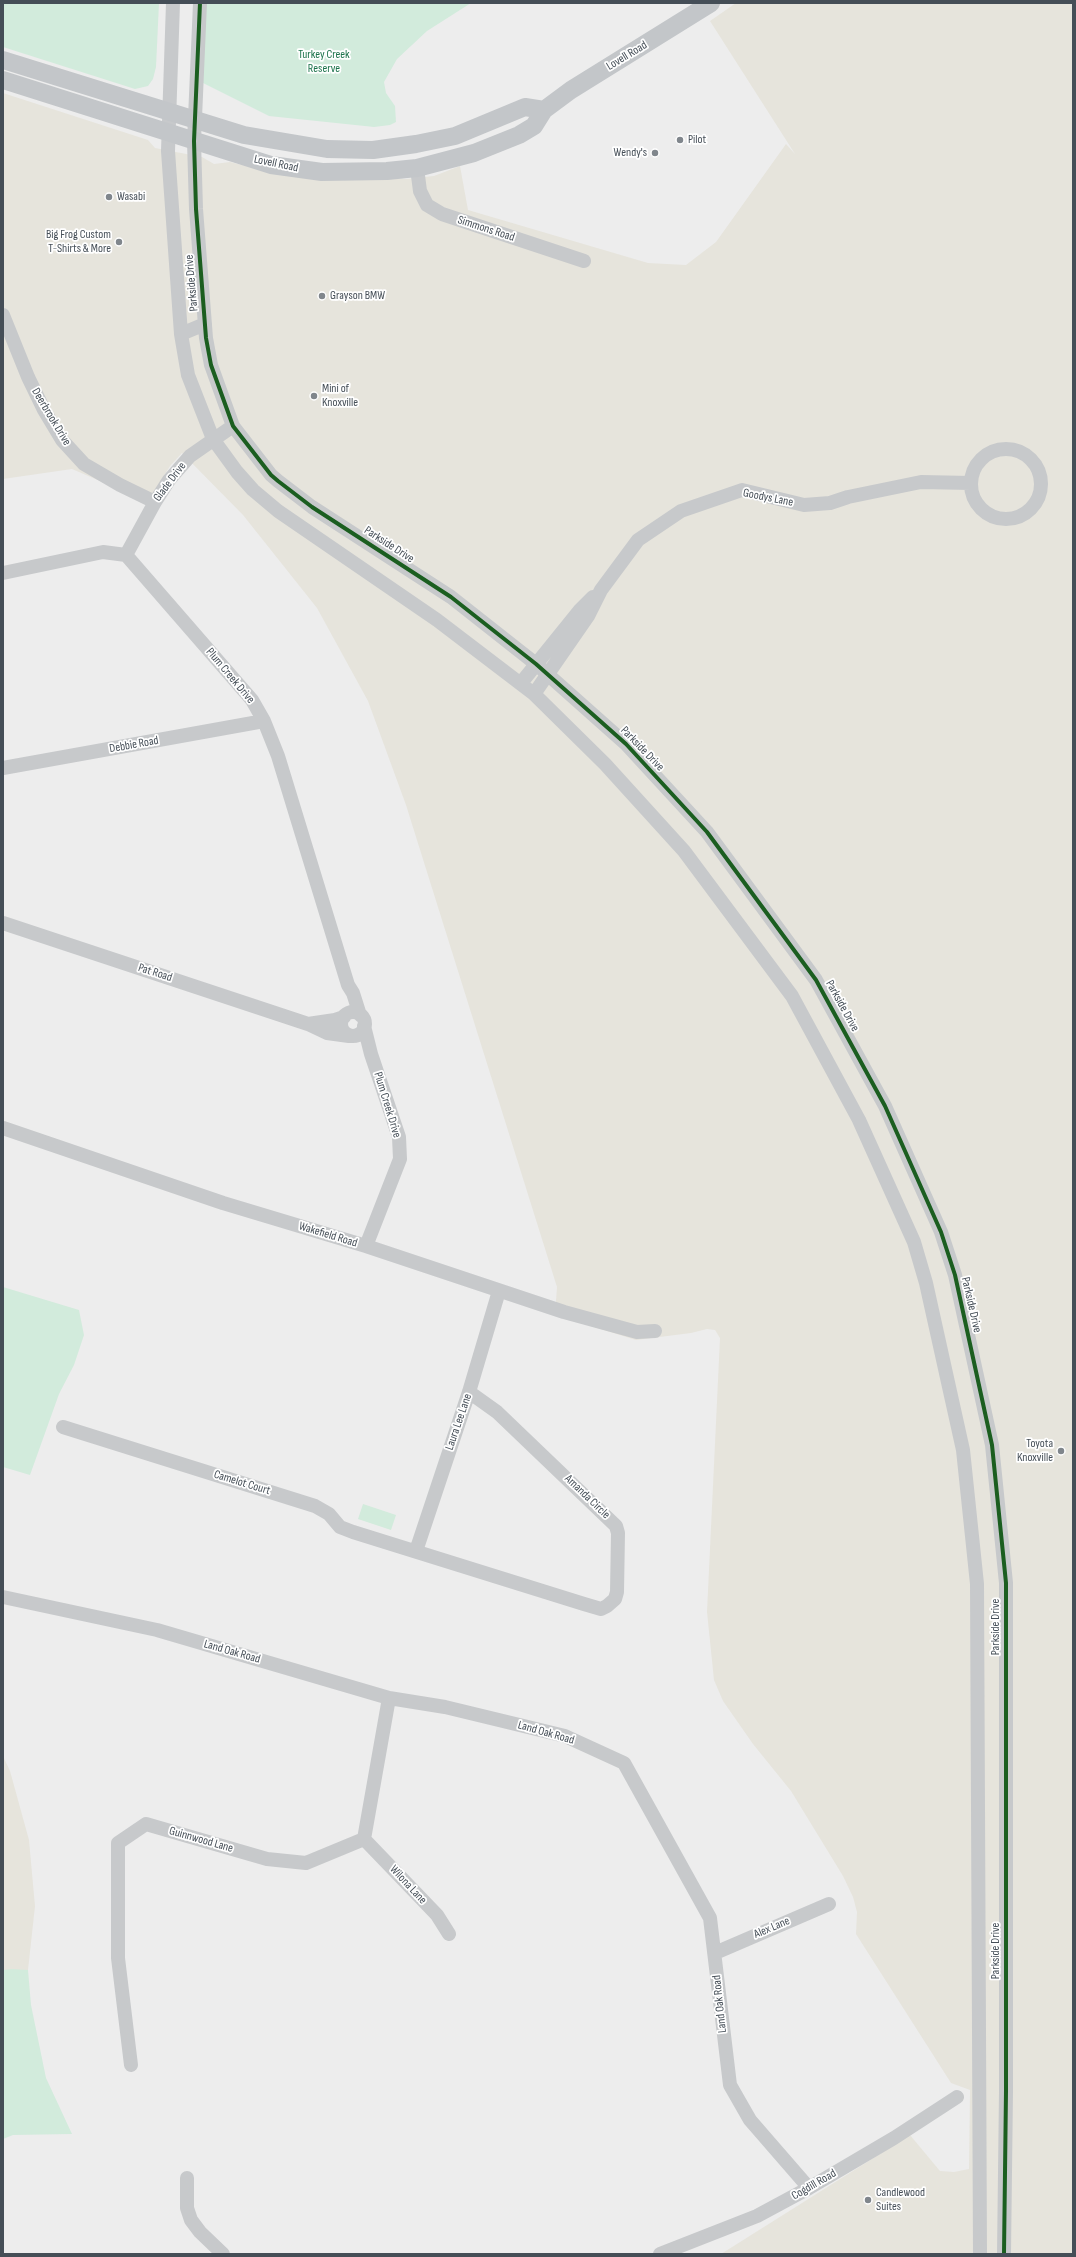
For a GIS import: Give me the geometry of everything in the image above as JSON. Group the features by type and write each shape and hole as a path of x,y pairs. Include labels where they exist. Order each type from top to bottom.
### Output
{"main road":[{"name":"Lovell Road","path":"3,80 271,165 322,172 361,172 417,168 474,153 519,135 534,126 544,110 577,86 711,3"},
{"name":"Lovell Road","path":"3,60 251,136 327,149 373,150 416,144 455,136 525,107 544,110"},
{"path":"416,144 417,168"}],"street":[{"name":"Parkside Drive","path":"173,3 168,132 181,334 188,375 213,439 249,486 278,511 437,620 534,694 605,764 684,850 792,996 862,1125 914,1242 926,1283 963,1450 977,1584 980,2254"},
{"name":"Parkside Drive","path":"200,3 194,174 206,324 211,365 233,426 271,475 278,481 312,507 451,597 548,674 626,744 707,832 816,980 885,1106 941,1232 954,1276 992,1445 1006,1583 1006,2094 1004,2254"},
{"name":"Simmons Road","path":"417,168 420,191 427,205 442,214 584,261"},
{"name":"Deerbrook Drive","path":"3,315 28,377 44,410 62,440 84,464 120,485 155,502"},
{"path":"181,334 206,324"},
{"name":"Glade Drive","path":"126,555 155,502 169,480 190,456 233,426"},
{"path":"1000,449 1012,449 1024,453 1033,462 1038,471 1041,482 1039,493 1034,504 1023,514 1006,519 995,517 985,512 976,502 972,494 970,483 973,471 979,460 989,453 1000,449"},
{"name":"Goodys Lane","path":"521,683 580,610 601,590 638,540 681,511 742,490 804,505 830,503 848,497 921,482 970,483"},
{"path":"3,573 103,552 126,555"},
{"name":"Plum Creek Drive","path":"126,555 252,700 264,721 278,756 348,984 354,1018 371,1054 399,1137 400,1158 366,1246"},
{"name":"Goodys Lane","path":"534,694 588,616 601,590"},
{"name":"Debbie Road","path":"3,768 264,721"},
{"name":"Pat Road","path":"3,922 308,1024 327,1033 351,1036"},
{"path":"351,1036 360,1034 354,1018"},
{"name":"Plum Creek Drive","path":"354,1018 342,1028 371,1054"},
{"name":"Pat Road","path":"308,1024 354,1018"},
{"name":"Wakefield Road","path":"3,1128 223,1203 366,1246 499,1291 637,1332 655,1331"},
{"name":"Laura Lee Lane","path":"416,1550 469,1392 499,1291"},
{"name":"Amanda Circle","path":"416,1550 601,1609 615,1599 618,1551 616,1526 497,1412 469,1392"},
{"name":"Camelot Court","path":"63,1427 315,1506 329,1514 340,1527 416,1550"},
{"name":"Land Oak Road","path":"3,1596 157,1630 389,1698 445,1707 565,1736 624,1763 710,1918 730,2085 750,2120 809,2188"},
{"path":"364,1839 389,1698"},
{"name":"Guinnwood Lane","path":"130,2065 118,1958 118,1843 146,1824 267,1859 306,1863 364,1839"},
{"name":"Wilona Lane","path":"364,1839 437,1915 448,1934"},
{"name":"Alex Lane","path":"715,1953 829,1904"},
{"name":"Cogdill Road","path":"660,2254 757,2216 809,2188 894,2138 957,2097"},
{"path":"187,2178 188,2208 191,2220 223,2254"}],"shaded area":[{"path":"736,3 1073,3 1073,2254 721,2254 910,2135 940,2171 954,2172 969,2169 970,2090 951,2083 856,1934 857,1912 853,1897 843,1876 791,1791 753,1744 723,1701 714,1680 707,1612 720,1338 715,1330 707,1329 691,1333 636,1340 555,1315 557,1287 406,805 368,701 317,608 243,515 182,453 170,466 146,505 100,481 72,469 3,479 3,93 148,140 155,148 202,157 214,164 230,162 242,165 406,179 434,176 460,166 468,210 648,263 686,265 716,242 786,144 795,154 710,21"},
{"path":"3,1756 10,1771 29,1840 35,1906 28,1970 3,1970"}],"green space":[{"path":"3,3 159,3 156,67 153,79 148,86 135,89 3,47"},
{"name":"Turkey Creek Reserve","path":"205,3 471,3 427,31 397,59 384,82 386,93 395,106 396,122 390,125 374,127 269,116 203,83"},
{"path":"3,1287 79,1310 84,1335 74,1365 59,1394 30,1475 3,1467"},
{"path":"363,1504 396,1515 391,1530 358,1519"},
{"path":"3,1970 28,1970 31,2005 46,2078 72,2134 13,2135 3,2139"}],"cycle path":[{"path":"200,3 194,141 196,209 206,338 211,365 233,426 271,475 278,481 312,507 451,597 536,664 626,744 707,832 816,980 885,1106 941,1232 955,1275 992,1445 1006,1583 1006,2091 1004,2254"}],"place":[{"name":"Pilot","path":"680,140"},
{"name":"Wendy's","path":"655,153"},
{"name":"Wasabi","path":"109,197"},
{"name":"Big Frog Custom T-Shirts & More","path":"119,242"},
{"name":"Grayson BMW","path":"322,296"},
{"name":"Mini of Knoxville","path":"314,396"},
{"name":"Toyota Knoxville","path":"1061,1451"},
{"name":"Candlewood Suites","path":"868,2200"}]}
